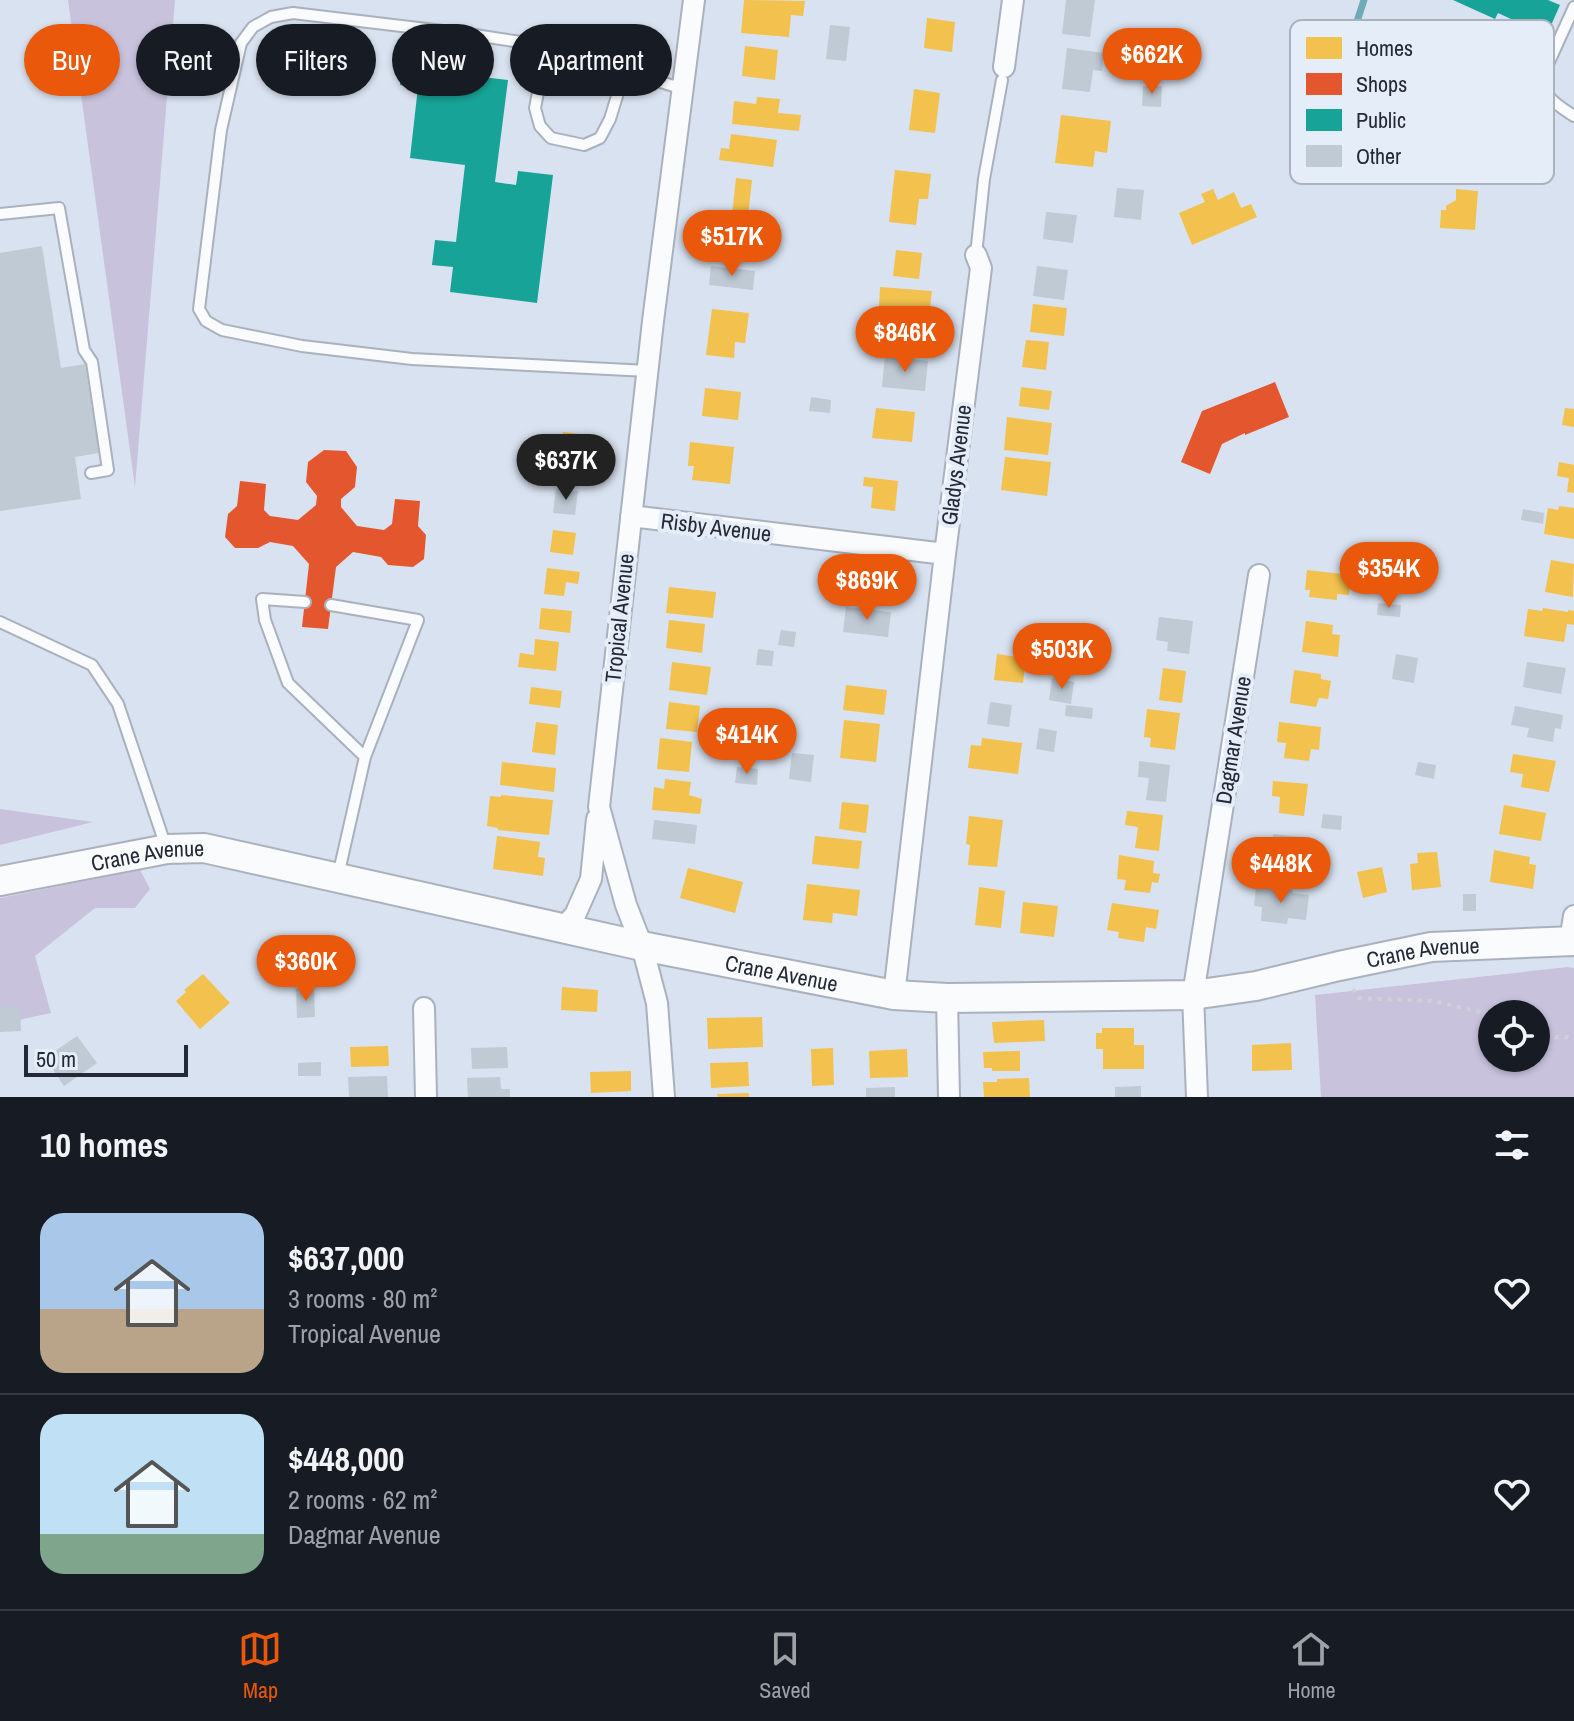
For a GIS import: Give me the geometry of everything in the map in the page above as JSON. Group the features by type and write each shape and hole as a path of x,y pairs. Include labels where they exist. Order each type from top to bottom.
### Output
{"street":[{"name":"Tropical Avenue","path":"562,929 575,915 591,879 631,516 694,0"},
{"name":"Gladys Avenue","path":"1003,74 1013,0"},
{"name":"Gladys Avenue","path":"894,995 981,268 976,255"},
{"name":"Risby Avenue","path":"631,516 945,554"},
{"name":"Dagmar Avenue","path":"1197,1097 1193,995 1259,575"},
{"name":"Tropical Avenue","path":"599,807 657,1003 664,1097"},
{"name":"Crane Avenue","path":"0,881 167,849 186,847 223,851 642,946 894,995 947,998 1193,995 1256,986 1431,947 1573,933"},
{"path":"947,998 949,1097"},
{"path":"424,1008 426,1097"}],"lane":[{"path":"1554,51 1574,7"},
{"path":"510,40 293,13 271,17 253,27 241,43 221,130 199,309 206,321 222,330 302,346 412,359 648,371"},
{"name":"Gladys Avenue","path":"976,255 984,179 1003,74"},
{"path":"672,85 683,89"},
{"path":"537,96 535,108 540,126 551,138 584,145 600,138 617,96"},
{"path":"1554,103 1574,116"},
{"path":"0,214 59,208 84,350 92,362 108,470 91,473"},
{"path":"305,602 262,599 265,620 288,683 365,757"},
{"path":"331,605 418,620 365,757 338,878"},
{"path":"0,622 92,665 118,704 167,849"}],"path":[{"path":"1339,966 1358,998 1434,1001 1478,1012"},
{"path":"1550,1035 1574,1037"}],"shaded area":[{"path":"68,0 175,0 173,24 136,24 136,96 167,96 135,487 81,96 120,96 120,24 71,24"},
{"path":"0,809 93,822 0,845"},
{"path":"140,870 150,889 135,908 95,908 35,956 51,1013 0,1024 0,898"},
{"path":"1574,968 1574,1097 1321,1097 1315,995"}],"building: Homes":[{"path":"744,0 805,1 803,16 791,15 789,37 741,33"},
{"path":"927,18 955,22 952,52 924,48"},
{"path":"745,46 778,50 775,80 742,76"},
{"path":"914,89 940,93 935,133 909,130"},
{"path":"757,97 780,99 778,113 801,115 799,131 732,124 734,101 756,104"},
{"path":"1061,115 1111,121 1107,153 1095,151 1093,167 1055,163"},
{"path":"731,134 777,140 773,167 719,160 721,148 729,149"},
{"path":"895,170 931,174 928,199 919,199 916,225 889,222"},
{"path":"736,178 752,180 748,217 732,215"},
{"path":"1213,189 1218,200 1234,192 1241,208 1251,204 1257,217 1192,245 1179,213 1205,202 1201,194"},
{"path":"1456,189 1478,191 1475,230 1440,228 1441,210 1446,210 1446,206 1456,200"},
{"path":"722,229 759,233 756,257 720,253"},
{"path":"896,250 922,253 919,279 893,276"},
{"path":"880,287 932,291 930,308 920,308 919,320 895,317 896,308 879,307"},
{"path":"1033,304 1067,308 1064,336 1030,332"},
{"path":"712,309 749,313 745,343 735,342 734,358 706,355"},
{"path":"1026,340 1049,342 1046,370 1022,367"},
{"path":"1021,387 1052,391 1049,410 1019,406"},
{"path":"705,388 741,392 738,420 702,416"},
{"path":"876,408 915,412 912,442 872,438"},
{"path":"1565,408 1574,409 1574,427 1562,425"},
{"path":"1007,417 1052,423 1048,455 1004,450"},
{"path":"563,432 589,435 584,472 551,468 554,450 561,451"},
{"path":"690,442 734,447 730,484 692,480 694,466 688,466"},
{"path":"1005,457 1051,462 1047,496 1001,490"},
{"path":"1559,462 1574,465 1574,493 1567,492 1569,478 1557,476"},
{"path":"864,477 898,481 895,511 871,508 873,487 863,486"},
{"path":"1559,506 1574,508 1574,539 1544,534 1548,508 1558,510"},
{"path":"553,530 576,533 573,555 550,552"},
{"path":"1551,560 1574,564 1573,597 1545,592"},
{"path":"547,568 580,572 578,584 566,582 564,596 544,594"},
{"path":"1307,570 1351,575 1349,595 1337,594 1337,600 1309,597 1310,590 1305,590"},
{"path":"669,587 716,592 713,618 666,613"},
{"path":"541,608 572,611 570,633 539,629"},
{"path":"1543,608 1574,611 1574,625 1567,624 1564,642 1524,636 1528,609 1542,611"},
{"path":"669,620 705,624 702,653 666,648"},
{"path":"1306,621 1333,625 1332,634 1340,635 1338,657 1302,652"},
{"path":"535,639 559,642 556,671 518,667 520,653 534,655"},
{"path":"997,654 1026,658 1023,683 994,680"},
{"path":"672,662 711,667 707,695 669,690"},
{"path":"1163,668 1186,671 1182,703 1159,700"},
{"path":"1294,670 1321,674 1321,679 1331,681 1328,699 1319,698 1316,707 1290,703"},
{"path":"846,685 887,690 884,715 843,710"},
{"path":"531,687 562,691 560,708 529,704"},
{"path":"669,702 700,706 697,732 666,729"},
{"path":"1147,709 1180,713 1175,750 1150,747 1151,738 1144,737"},
{"path":"844,720 880,724 876,762 840,758"},
{"path":"536,722 558,725 555,755 532,752"},
{"path":"1279,722 1321,727 1319,750 1311,749 1309,761 1284,758 1286,743 1277,742"},
{"path":"660,738 692,742 689,772 657,769"},
{"path":"982,738 1022,743 1018,774 968,768 971,745 981,746"},
{"path":"1513,754 1556,761 1549,792 1521,787 1523,774 1510,772"},
{"path":"502,762 556,768 554,792 500,785"},
{"path":"665,779 691,782 689,795 702,799 700,814 652,810 654,787 664,789"},
{"path":"1273,781 1308,784 1304,816 1279,813 1280,797 1272,796"},
{"path":"490,796 553,800 549,835 487,826"},
{"path":"842,802 869,805 866,833 839,829"},
{"path":"1504,805 1546,813 1541,841 1499,834"},
{"path":"1127,811 1163,815 1159,851 1135,848 1138,827 1125,825"},
{"path":"969,816 1003,820 997,867 968,865 970,845 966,844"},
{"path":"497,836 540,842 538,857 545,858 543,876 493,869"},
{"path":"815,836 862,841 859,869 812,864"},
{"path":"1494,850 1530,857 1529,864 1536,865 1533,889 1490,882"},
{"path":"1437,852 1441,887 1412,890 1410,864 1418,863 1417,853"},
{"path":"1119,855 1154,861 1153,873 1160,874 1158,883 1152,882 1150,893 1124,890 1126,880 1117,879"},
{"path":"1382,867 1387,892 1363,898 1357,872"},
{"path":"688,868 743,882 735,913 680,898"},
{"path":"807,884 860,890 857,916 833,913 832,923 803,920"},
{"path":"979,887 1005,891 1001,928 975,925"},
{"path":"1023,902 1058,906 1054,937 1020,933"},
{"path":"1112,903 1159,910 1156,929 1146,927 1144,942 1118,938 1119,932 1107,930"},
{"path":"203,974 230,1003 200,1029 176,1001"},
{"path":"562,987 598,990 597,1012 561,1010"},
{"path":"762,1017 763,1047 708,1049 707,1018"},
{"path":"1044,1020 1045,1041 994,1043 992,1022"},
{"path":"1102,1028 1134,1028 1134,1045 1144,1045 1144,1069 1103,1069 1103,1049 1096,1049 1096,1033 1102,1033"},
{"path":"1291,1043 1292,1070 1252,1071 1252,1045"},
{"path":"388,1046 389,1066 351,1067 350,1047"},
{"path":"833,1048 834,1085 812,1086 811,1049"},
{"path":"907,1049 908,1077 870,1078 869,1051"},
{"path":"1020,1051 1020,1071 984,1068 983,1052"},
{"path":"748,1062 749,1086 711,1088 710,1063"},
{"path":"631,1071 631,1091 591,1093 590,1072"},
{"path":"1029,1078 1030,1097 984,1097 983,1082"},
{"path":"749,1093 749,1097 718,1097 717,1094"}],"building: Shops":[{"path":"1275,382 1289,417 1222,444 1210,474 1181,462 1202,411"},
{"path":"324,450 346,451 357,467 355,487 341,499 341,507 357,526 384,530 392,524 395,499 420,501 418,526 426,535 424,559 413,567 388,565 381,557 353,552 336,567 328,629 302,627 309,564 293,546 270,542 258,548 235,548 225,537 228,514 237,506 240,481 266,484 264,510 270,516 298,520 316,505 317,496 306,482 308,462"}],"building: Public":[{"path":"1453,0 1548,0 1560,5 1553,20 1513,20 1498,13 1495,19"},
{"path":"494,78 508,80 495,182 516,185 518,171 553,175 537,303 450,292 453,267 432,265 435,240 456,242 465,165 410,158 417,96 494,96"}],"building: Other":[{"path":"1066,0 1095,0 1090,37 1062,34"},
{"path":"830,25 850,27 846,61 826,59"},
{"path":"1067,48 1104,53 1102,71 1093,70 1090,92 1062,89"},
{"path":"1143,86 1162,86 1161,107 1142,106"},
{"path":"1117,188 1144,190 1141,220 1114,217"},
{"path":"1046,212 1077,215 1073,243 1043,239"},
{"path":"42,246 61,368 85,364 99,453 75,457 81,499 0,511 0,253"},
{"path":"711,266 755,271 753,290 709,285"},
{"path":"1037,266 1068,270 1064,300 1033,296"},
{"path":"885,356 928,361 925,391 882,387"},
{"path":"811,397 831,400 830,413 809,411"},
{"path":"556,489 578,491 575,515 553,513"},
{"path":"1523,509 1544,513 1543,524 1521,520"},
{"path":"858,571 893,575 891,594 855,590"},
{"path":"1378,603 1401,605 1400,617 1377,615"},
{"path":"846,607 891,612 888,637 843,632"},
{"path":"1159,617 1193,621 1189,654 1167,651 1168,642 1156,640"},
{"path":"781,630 796,632 794,647 778,645"},
{"path":"758,649 774,651 772,666 756,665"},
{"path":"1396,654 1418,658 1414,683 1392,679"},
{"path":"1527,662 1566,668 1561,694 1523,687"},
{"path":"1052,678 1074,682 1071,704 1049,700"},
{"path":"990,702 1012,705 1009,727 987,724"},
{"path":"1066,705 1093,708 1092,719 1065,716"},
{"path":"1515,706 1563,715 1561,729 1555,728 1553,742 1527,737 1529,728 1511,725"},
{"path":"1039,728 1057,731 1054,752 1036,749"},
{"path":"792,753 814,755 811,782 789,779"},
{"path":"1139,761 1170,765 1166,802 1146,800 1149,778 1138,777"},
{"path":"1418,762 1436,765 1434,779 1415,775"},
{"path":"737,767 758,769 757,785 735,783"},
{"path":"1323,814 1342,816 1341,830 1321,828"},
{"path":"654,820 697,825 695,844 652,839"},
{"path":"1273,834 1300,837 1297,869 1270,866"},
{"path":"1256,886 1309,895 1306,920 1288,918 1287,924 1261,921 1262,907 1254,906"},
{"path":"1463,894 1476,894 1476,911 1463,911"},
{"path":"314,988 315,1017 297,1018 296,989"},
{"path":"20,1006 21,1031 0,1032 0,1007"},
{"path":"77,1036 97,1063 64,1086 45,1058"},
{"path":"507,1047 508,1068 472,1069 471,1048"},
{"path":"321,1062 321,1076 298,1076 298,1063"},
{"path":"387,1076 388,1097 349,1097 348,1077"},
{"path":"500,1077 501,1089 510,1089 510,1097 468,1097 467,1078"},
{"path":"1141,1086 1141,1097 1115,1097 1115,1087"},
{"path":"895,1087 895,1097 866,1097 866,1088"}],"waterway":[{"path":"1357,20 1364,0"}]}
